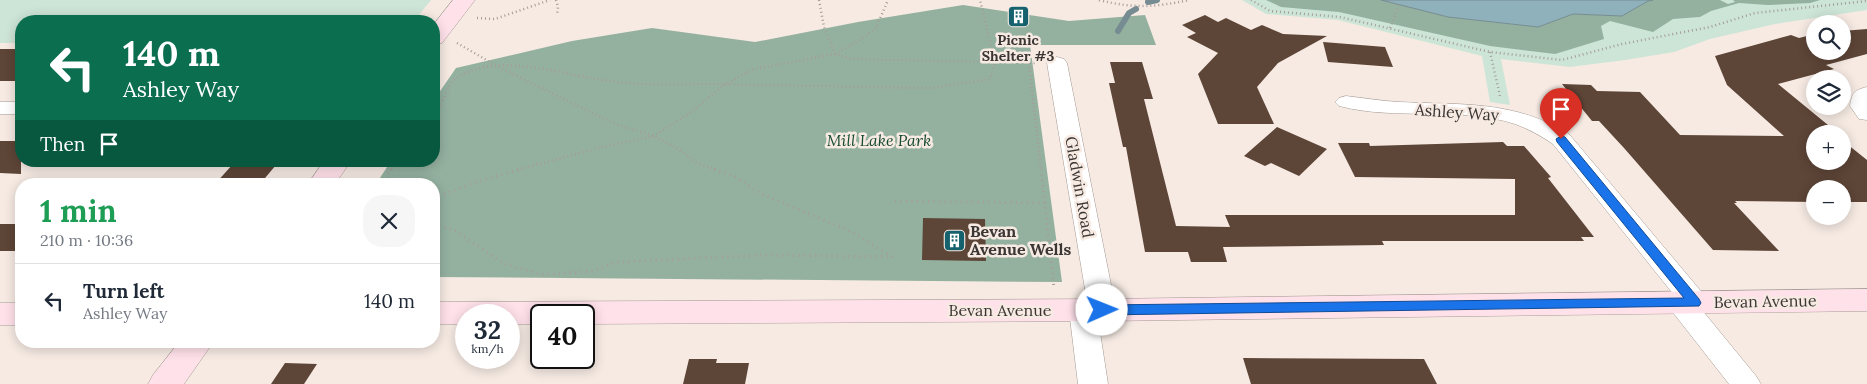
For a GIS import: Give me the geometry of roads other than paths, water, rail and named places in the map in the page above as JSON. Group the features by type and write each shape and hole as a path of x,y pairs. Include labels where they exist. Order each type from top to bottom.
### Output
{"street":[{"path":"441,29 464,0"},
{"name":"Gladwin Road","path":"1057,63 1080,310 1093,384"},
{"path":"1867,93 1862,95 1861,106 1867,114"},
{"name":"Ashley Way","path":"1346,102 1396,108 1484,111 1531,121 1547,129 1561,139 1688,303 1746,384"},
{"path":"0,108 15,108"},
{"path":"325,178 334,167"},
{"name":"Bevan Avenue","path":"440,313 1080,310 1867,300"},
{"path":"0,314 15,314"},
{"path":"165,384 193,348"}],"water":[{"path":"1381,0 1653,0 1622,16 1573,14 1538,27 1448,17"}],"waterway":[{"path":"1148,2 1157,0"},
{"path":"1118,31 1129,13 1136,9"}],"place":[{"name":"Picnic Shelter #3","path":"1018,17"},
{"name":"Bevan Avenue Wells","path":"954,240"}],"park label":[{"name":"Mill Lake Park","path":"879,140"}]}
